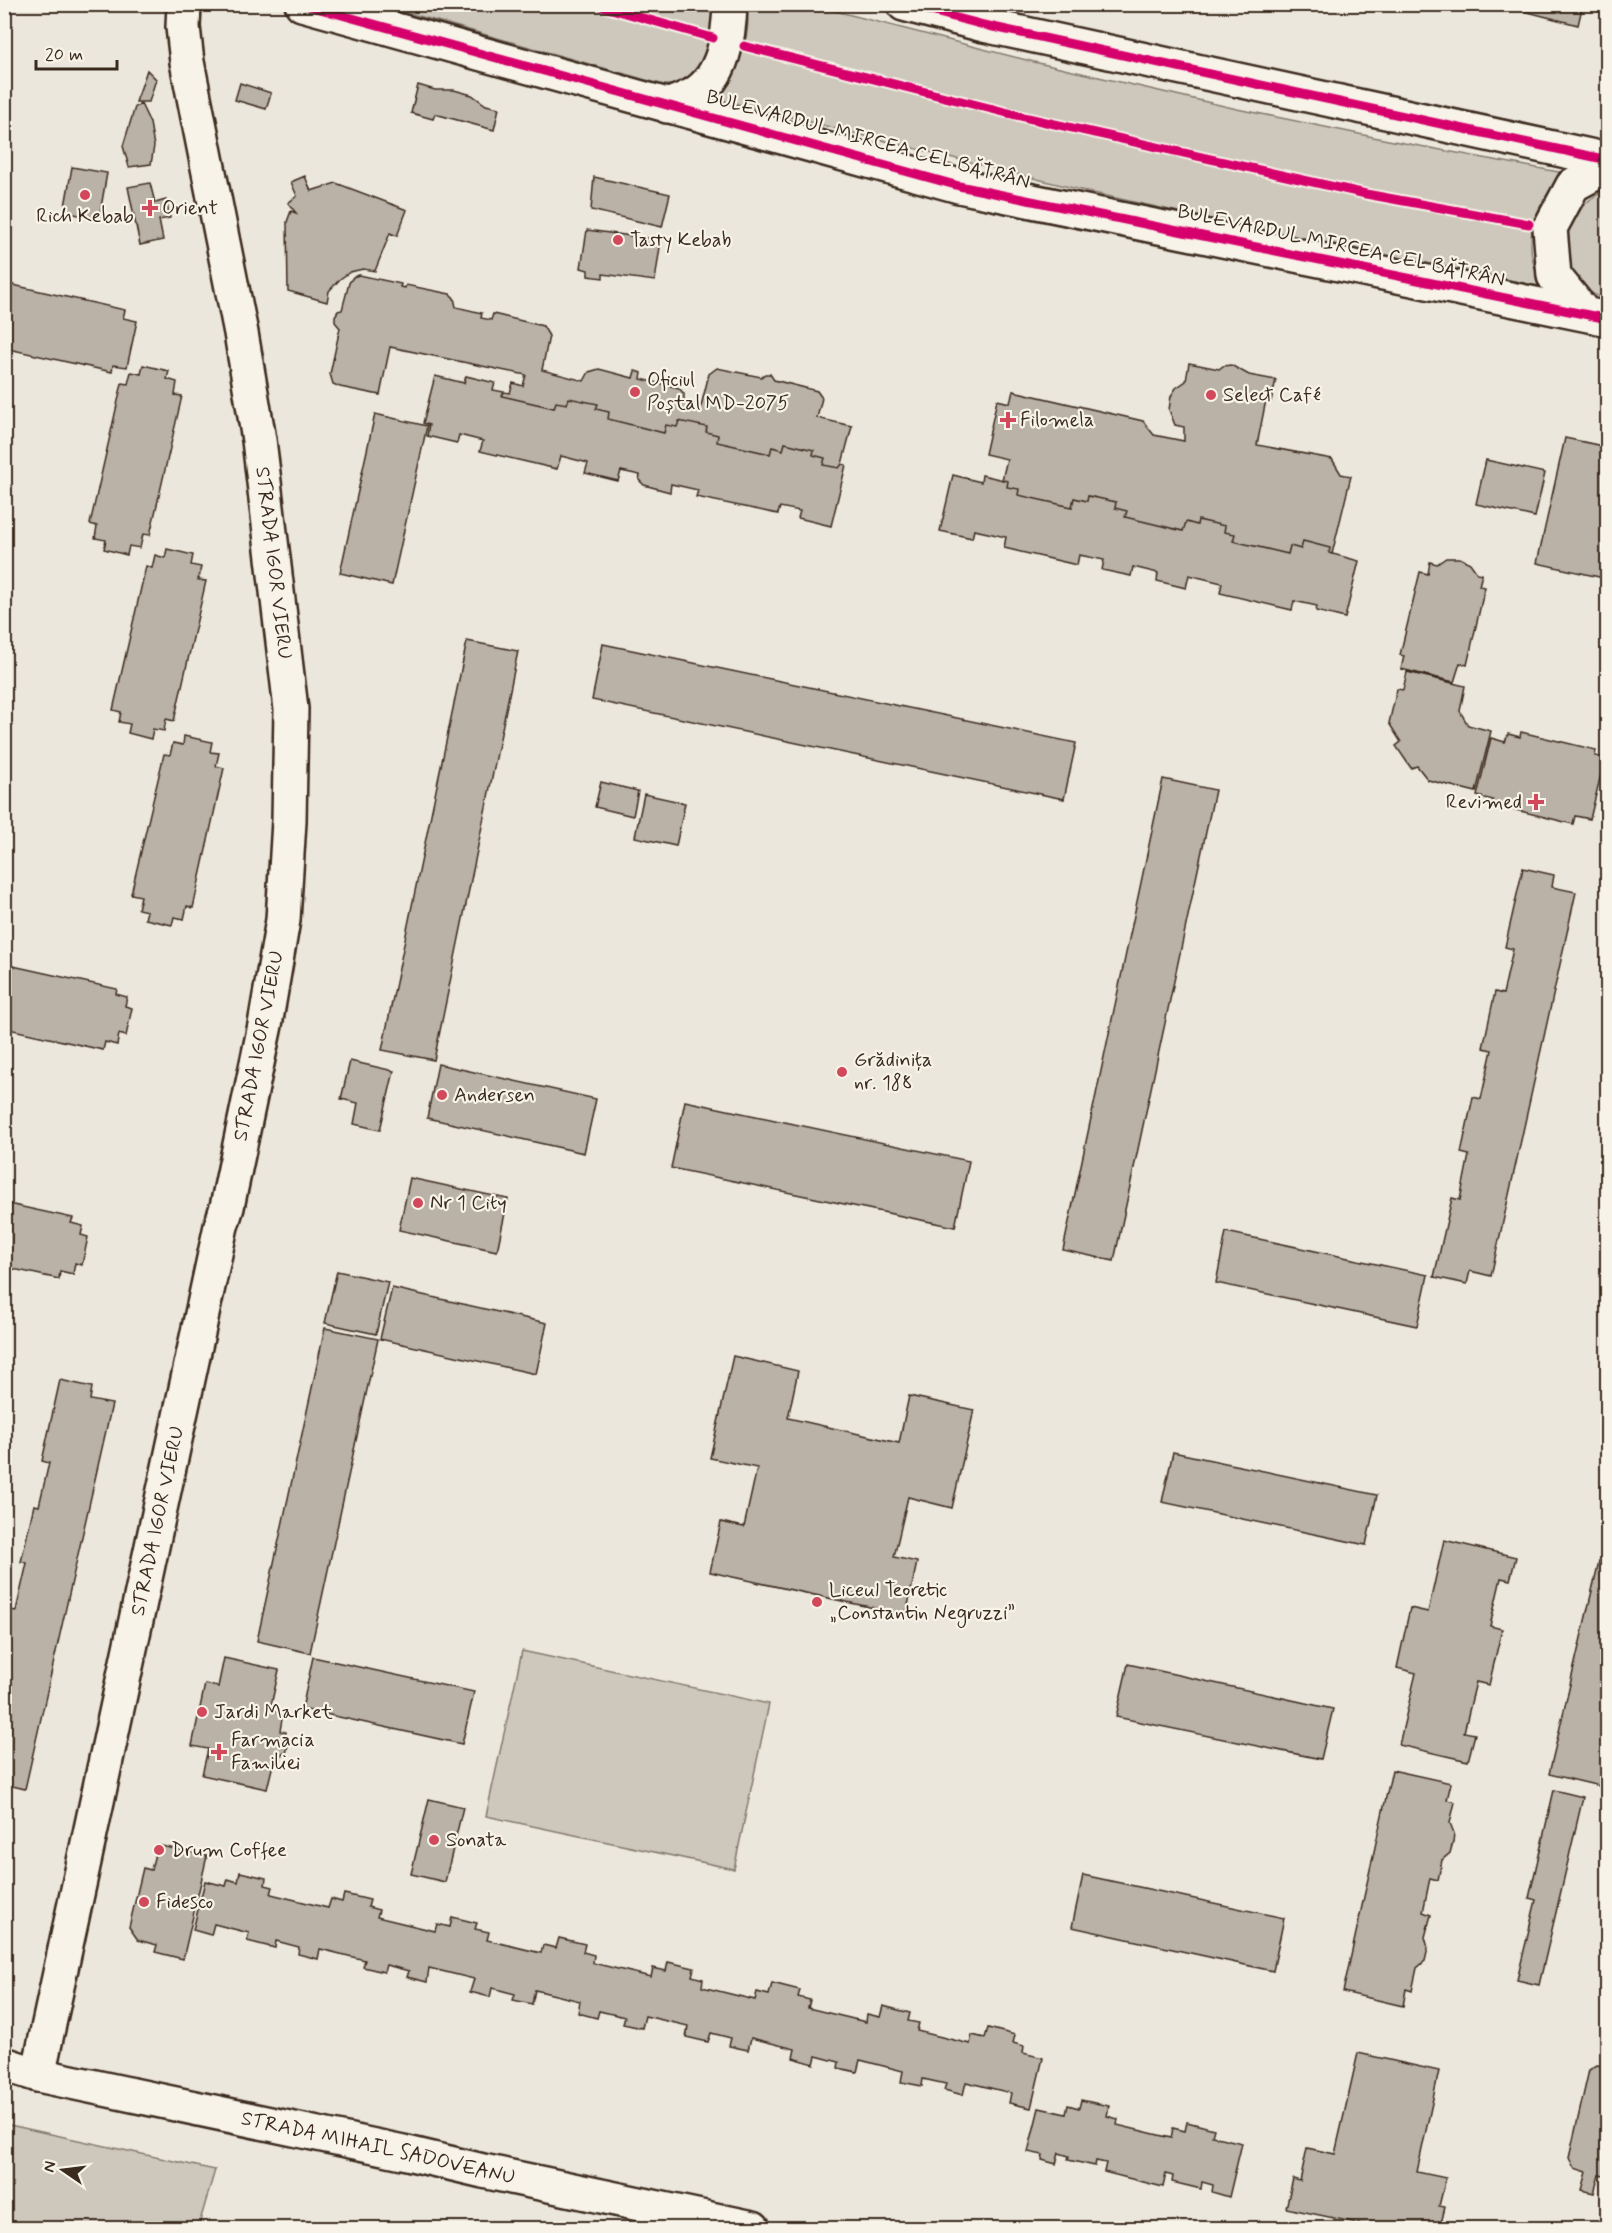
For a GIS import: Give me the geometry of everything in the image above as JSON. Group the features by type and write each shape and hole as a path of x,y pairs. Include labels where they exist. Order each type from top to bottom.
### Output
{"main road":[{"name":"STRADA IGOR VIERU","path":"38,2075 218,1238 237,1163 283,920 287,872 291,709 286,661 259,440 241,333 188,62 183,27 183,4"},
{"name":"BULEVARDUL MIRCEA CEL BĂTRÂN","path":"302,4 959,186 1596,316"},
{"path":"667,106 695,94 721,60 727,41 730,4"},
{"path":"904,4 984,25 1608,160"},
{"path":"1596,316 1554,276 1550,228 1573,185 1608,166"},
{"name":"STRADA MIHAIL SADOVEANU","path":"4,2064 38,2075 753,2229"}],"shaded area":[{"path":"380,5 716,5 714,31 705,58 698,69 689,78 678,83 664,85"},
{"path":"746,5 812,5 1038,63 1237,109 1564,173 1544,199 1533,227 1532,256 1544,287 1296,238 1089,192 718,99 731,77 745,42 748,17"},
{"path":"1607,190 1607,299 1586,289 1577,280 1567,259 1565,247 1570,223 1577,212 1591,199"},
{"path":"522,1651 769,1704 734,1869 486,1816"},
{"path":"5,2124 215,2170 198,2228 5,2228"}],"building":[{"path":"1497,4 1583,4 1578,25"},
{"path":"147,70 156,79 149,102 136,102"},
{"path":"240,83 271,93 266,109 235,100"},
{"path":"418,85 435,90 454,90 472,95 486,105 499,108 494,130 435,114 433,119 411,113"},
{"path":"141,104 150,123 154,146 151,164 129,167 123,146 135,107"},
{"path":"72,167 107,173 99,219 64,212"},
{"path":"305,176 311,191 336,183 407,210 397,236 390,233 375,271 363,269 350,272 329,291 327,302 288,291 287,222 291,211 296,213 288,203 297,196 291,182"},
{"path":"594,177 670,194 662,227 591,210"},
{"path":"150,183 155,203 166,200 170,218 159,220 163,240 140,245 128,187"},
{"path":"587,230 661,240 655,281 603,274 603,278 588,276 588,270 581,268"},
{"path":"359,275 401,284 400,287 405,288 406,285 450,294 454,298 456,307 482,313 481,318 491,320 493,314 543,326 549,336 542,370 584,381 589,372 599,369 633,378 635,371 642,373 641,379 679,388 684,394 684,402 701,406 709,374 717,368 761,377 770,374 774,380 817,391 822,398 817,418 852,426 842,464 839,468 823,465 825,458 813,455 814,450 785,443 783,450 772,447 770,454 717,442 718,435 706,432 707,427 679,421 677,427 666,425 664,433 608,419 609,412 596,409 598,404 569,398 567,404 556,402 554,408 502,396 504,392 510,393 513,383 523,386 526,375 390,347 380,395 340,387 333,384 330,374 340,328 335,322 335,316 338,311 342,310 349,283 353,277"},
{"path":"4,283 125,310 123,318 137,321 127,367 113,365 112,372 4,348"},
{"path":"1189,363 1219,369 1231,365 1249,375 1276,380 1271,401 1266,400 1257,445 1332,459 1341,474 1351,476 1332,554 1329,553 1330,548 1303,541 1301,549 1290,546 1288,554 1233,541 1235,534 1224,532 1225,526 1198,520 1197,525 1186,522 1183,531 1125,517 1127,511 1115,508 1116,502 1088,496 1087,501 1074,498 1072,507 1018,495 1019,489 1007,487 1008,481 1002,480 1007,459 985,454 997,400 1010,403 1013,391 1143,421 1154,435 1184,441 1184,427 1175,425 1169,410 1171,396 1176,388 1186,381"},
{"path":"143,365 169,371 167,379 177,382 175,395 182,396 150,535 143,534 140,548 129,546 127,555 104,549 106,540 95,538 97,526 90,524 122,383 128,384 131,372 141,374"},
{"path":"435,376 464,383 466,376 495,383 493,390 504,392 502,396 554,408 556,402 567,404 569,398 598,404 596,409 609,412 608,419 664,433 666,425 677,427 679,421 707,427 706,432 718,435 717,442 770,454 772,447 783,450 785,443 814,450 813,455 825,458 823,465 839,468 842,464 846,465 831,526 798,518 800,511 780,507 778,514 696,497 698,490 671,484 670,492 644,485 639,480 640,475 621,471 618,481 585,473 588,463 561,456 557,469 480,451 483,441 459,435 457,443 427,436 429,425 423,423"},
{"path":"375,414 427,426 392,585 340,573"},
{"path":"1565,438 1608,447 1608,579 1537,563"},
{"path":"1486,460 1545,473 1535,517 1476,504"},
{"path":"953,475 981,482 982,475 1008,481 1007,487 1019,489 1018,495 1072,507 1074,498 1087,501 1088,496 1116,502 1115,508 1127,511 1125,517 1183,531 1186,522 1197,525 1198,520 1225,526 1224,532 1235,534 1233,541 1288,554 1290,546 1301,549 1303,541 1330,548 1329,553 1359,561 1345,618 1316,611 1317,606 1294,601 1292,610 1220,593 1222,583 1189,575 1186,588 1157,581 1158,573 1133,567 1131,576 1102,570 1104,560 1079,555 1077,565 1004,548 1006,537 974,530 972,538 940,531"},
{"path":"167,549 193,555 191,565 201,567 198,580 206,581 174,721 166,719 164,731 153,729 151,739 128,733 130,724 119,722 121,712 113,710 146,566 152,568 155,555 165,558"},
{"path":"1446,558 1460,558 1470,563 1477,573 1482,574 1479,586 1485,587 1467,665 1460,663 1454,682 1401,669 1404,656 1400,655 1420,572 1428,574 1430,562 1437,564"},
{"path":"467,641 518,651 434,1060 382,1050"},
{"path":"603,644 1076,743 1064,799 592,700"},
{"path":"1407,672 1465,686 1460,711 1468,725 1491,731 1476,792 1428,780 1417,766 1411,768 1396,746 1401,742 1389,723 1397,689 1403,690"},
{"path":"1521,732 1596,750 1595,756 1605,758 1590,819 1575,816 1573,824 1492,804 1493,800 1477,796 1491,738 1505,742 1508,734 1520,737"},
{"path":"184,736 212,742 210,752 219,753 216,766 224,768 193,908 187,906 184,919 174,917 172,925 145,919 147,911 138,909 141,896 131,894 164,754 170,755 173,743 183,745"},
{"path":"1163,779 1215,790 1114,1261 1063,1250"},
{"path":"601,782 638,791 633,816 595,807"},
{"path":"644,794 685,803 676,846 635,837"},
{"path":"1523,868 1554,875 1552,887 1576,892 1491,1276 1470,1271 1467,1284 1434,1277 1452,1198 1460,1200 1469,1155 1461,1153 1473,1097 1481,1099 1492,1050 1483,1048 1495,992 1503,994 1513,949 1505,947"},
{"path":"4,964 117,989 116,994 127,997 125,1006 132,1008 126,1036 119,1034 117,1045 105,1042 103,1050 4,1028"},
{"path":"350,1061 394,1071 380,1130 354,1124 358,1103 341,1099"},
{"path":"438,1064 596,1099 584,1153 427,1118"},
{"path":"685,1101 969,1161 955,1227 671,1168"},
{"path":"410,1178 508,1199 497,1251 399,1230"},
{"path":"4,1203 73,1218 71,1223 83,1226 81,1235 88,1237 82,1265 75,1263 73,1274 60,1271 59,1279 4,1267"},
{"path":"1226,1232 1428,1275 1417,1326 1216,1283"},
{"path":"337,1271 388,1282 376,1334 325,1323"},
{"path":"392,1288 547,1323 536,1374 380,1339"},
{"path":"325,1328 378,1339 310,1653 257,1641"},
{"path":"733,1356 798,1371 788,1418 899,1443 909,1396 974,1410 952,1508 908,1497 894,1557 917,1562 906,1615 710,1572 721,1522 744,1527 757,1468 710,1458"},
{"path":"60,1380 92,1387 90,1400 112,1404 25,1789 4,1784 4,1633 10,1610 16,1611 27,1563 21,1562 34,1505 39,1506 49,1463 42,1461"},
{"path":"1173,1452 1377,1495 1366,1545 1162,1502"},
{"path":"1444,1540 1516,1557 1510,1580 1501,1578 1490,1626 1502,1629 1489,1685 1476,1682 1464,1732 1475,1734 1468,1761 1399,1745 1416,1673 1397,1668 1410,1608 1428,1612"},
{"path":"1599,1561 1608,1563 1608,1788 1549,1774"},
{"path":"313,1657 474,1692 462,1744 302,1709"},
{"path":"224,1658 279,1670 270,1710 283,1713 280,1731 286,1732 284,1739 289,1740 286,1754 282,1753 280,1762 274,1760 267,1789 202,1775 208,1749 192,1746 205,1684 218,1687"},
{"path":"1128,1664 1333,1709 1321,1759 1116,1717"},
{"path":"1392,1770 1451,1783 1447,1800 1455,1802 1450,1823 1454,1833 1450,1853 1442,1860 1438,1880 1430,1878 1423,1912 1431,1915 1425,1937 1428,1948 1425,1961 1417,1968 1412,1991 1406,1989 1403,2006 1343,1992"},
{"path":"1554,1790 1583,1797 1539,1985 1517,1980 1536,1900 1529,1898"},
{"path":"429,1799 463,1807 445,1882 411,1874"},
{"path":"157,1845 207,1856 183,1959 155,1952 157,1945 138,1940 129,1927 143,1868 151,1870"},
{"path":"240,1872 266,1878 265,1885 273,1887 271,1894 328,1908 331,1899 342,1902 344,1894 370,1900 368,1907 379,1910 377,1917 435,1931 437,1924 450,1927 452,1917 477,1923 475,1929 489,1932 487,1940 541,1953 543,1945 556,1948 559,1938 585,1944 583,1952 594,1955 593,1963 651,1977 653,1968 666,1971 668,1962 694,1968 692,1976 703,1979 702,1987 755,2000 757,1992 769,1995 772,1983 800,1990 798,1997 810,2000 808,2008 866,2022 867,2014 880,2017 883,2006 910,2013 908,2021 919,2023 917,2031 970,2044 972,2035 985,2038 988,2028 1015,2035 1013,2043 1024,2046 1023,2053 1043,2058 1031,2108 1009,2103 1011,2093 966,2082 963,2095 944,2090 946,2084 923,2079 922,2086 901,2082 903,2071 860,2060 857,2072 838,2068 839,2062 816,2056 814,2064 793,2058 795,2049 751,2038 748,2050 729,2046 731,2038 711,2033 708,2042 686,2037 688,2026 645,2016 642,2028 623,2024 625,2017 599,2011 597,2018 578,2013 580,2001 535,1990 532,2004 513,2000 515,1994 492,1988 490,1997 470,1992 474,1979 429,1968 427,1982 407,1977 409,1971 386,1965 384,1972 363,1967 365,1960 320,1949 318,1959 298,1954 299,1947 276,1941 275,1948 247,1941 249,1933 214,1924 211,1935 193,1930 205,1881 226,1886 228,1879 238,1882"},
{"path":"1083,1875 1284,1918 1273,1971 1072,1927"},
{"path":"1358,2053 1439,2071 1417,2172 1446,2178 1439,2206 1445,2207 1440,2228 1381,2228 1286,2208 1293,2179 1300,2181 1307,2148 1335,2154"},
{"path":"1597,2065 1608,2067 1608,2177 1599,2175 1594,2193 1582,2190 1587,2172 1574,2168 1569,2158 1589,2070"},
{"path":"1081,2100 1109,2106 1107,2116 1118,2119 1117,2125 1171,2138 1173,2128 1185,2131 1187,2122 1214,2129 1212,2136 1242,2143 1229,2197 1212,2192 1213,2185 1202,2182 1201,2189 1172,2182 1173,2176 1166,2174 1163,2187 1104,2172 1106,2163 1096,2161 1095,2166 1068,2160 1069,2156 1059,2153 1056,2164 1042,2160 1043,2155 1028,2152 1039,2108 1066,2114 1068,2105 1079,2108"},
{"path":"329,2222 360,2228 328,2228"}],"cycle path":[{"path":"302,4 959,186 1608,319"},
{"path":"594,4 713,38"},
{"path":"904,4 984,25 1608,160"},
{"path":"744,46 1028,118 1366,194 1529,224"}],"place":[{"name":"Rich Kebab","path":"85,195"},
{"name":"Orient","path":"150,208"},
{"name":"Tasty Kebab","path":"618,240"},
{"name":"Oficiul Poștal MD-2075","path":"635,392"},
{"name":"Select Café","path":"1211,395"},
{"name":"Filomela","path":"1008,420"},
{"name":"Revimed","path":"1536,802"},
{"name":"Grădinița nr. 188","path":"842,1072"},
{"name":"Andersen","path":"442,1095"},
{"name":"Nr 1 City","path":"418,1203"},
{"name":"Liceul Teoretic „Constantin Negruzzi”","path":"817,1602"},
{"name":"Jardi Market","path":"202,1712"},
{"name":"Farmacia Familiei","path":"219,1752"},
{"name":"Sonata","path":"434,1840"},
{"name":"Drum Coffee","path":"159,1850"},
{"name":"Fidesco","path":"144,1902"}]}
